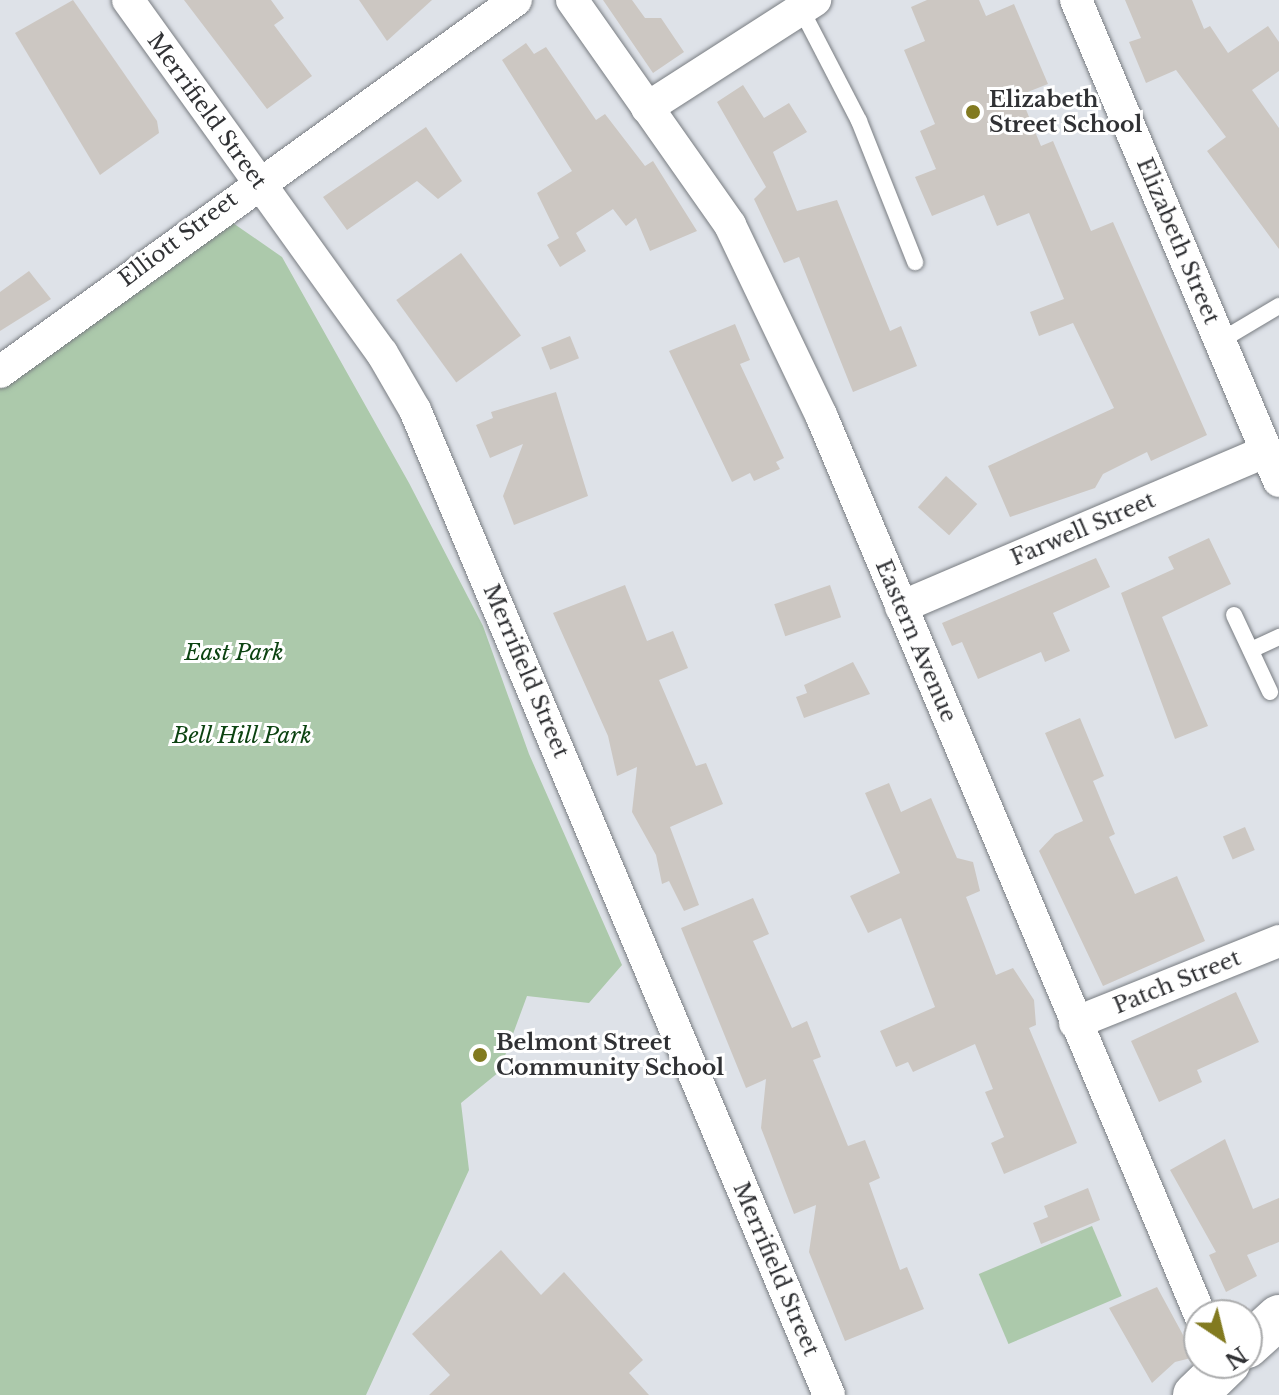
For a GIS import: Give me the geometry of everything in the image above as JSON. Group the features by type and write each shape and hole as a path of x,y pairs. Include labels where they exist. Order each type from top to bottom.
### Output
{"highway":[{"path":"1263,1332 1279,1317"}],"street":[{"name":"Merrifield Street","path":"128,0 257,180 415,410 829,1395"},
{"name":"Elliott Street","path":"0,372 257,180 516,0"},
{"name":"Eastern Avenue","path":"572,0 730,225 901,607 1193,1299"},
{"name":"Elizabeth Street","path":"1076,0 1279,481"},
{"path":"647,108 808,5"},
{"name":"Farwell Street","path":"901,607 1266,451"},
{"name":"Patch Street","path":"1075,1023 1279,941"}],"lane":[{"path":"808,5 859,121 915,262"},
{"path":"1220,341 1279,306"},
{"path":"1234,615 1270,692"},
{"path":"1251,650 1279,637"}],"green space":[{"name":"Bell Hill Park","path":"230,221 282,257 409,483 483,626 529,754 622,965 589,1003 527,996 499,1072 461,1103 469,1170 366,1395 0,1395 0,363"},
{"path":"1092,1226 1122,1296 1008,1344 979,1274"}],"building":[{"path":"73,0 157,121 159,133 100,175 15,33"},
{"path":"184,0 271,0 284,18 274,25 312,76 267,109"},
{"path":"359,0 432,0 387,41"},
{"path":"603,0 632,0 645,18 661,18 684,52 653,73"},
{"path":"927,0 979,0 986,16 1014,4 1048,84 1020,95 1041,146 1053,141 1091,231 1113,222 1207,435 1151,461 1147,452 1103,474 1095,488 1010,517 988,466 1114,408 1073,323 1039,336 1030,312 1064,299 1029,213 997,226 984,195 932,216 915,177 936,169 920,131 935,124 904,50 925,41 911,7"},
{"path":"1125,0 1192,0 1204,29 1210,26 1228,53 1268,26 1279,42 1279,71 1252,90 1279,128 1279,249 1207,151 1226,137 1176,70 1146,83 1129,42 1141,38"},
{"path":"526,43 534,54 546,47 596,120 605,114 645,166 653,161 697,231 650,251 636,218 626,226 613,209 576,233 586,251 560,267 547,245 559,238 537,193 572,171 502,60"},
{"path":"743,85 764,118 789,103 807,132 773,152 797,211 837,200 890,331 901,326 917,366 853,392 799,257 784,263 754,199 766,187 717,102"},
{"path":"426,127 462,181 438,199 417,181 347,230 323,197"},
{"path":"461,253 521,336 456,383 396,300"},
{"path":"29,271 51,299 0,331 0,292"},
{"path":"735,324 750,360 740,364 784,458 776,462 780,469 754,481 750,473 732,482 669,351"},
{"path":"570,336 579,358 550,370 541,348"},
{"path":"556,392 588,496 514,525 503,496 523,444 490,458 476,425 493,418 491,412"},
{"path":"946,476 977,504 949,535 918,507"},
{"path":"1209,538 1231,584 1162,617 1208,726 1175,739 1121,593 1174,569 1168,557"},
{"path":"1096,558 1110,587 1053,613 1070,651 1045,662 1041,652 978,679 962,642 952,646 942,623"},
{"path":"625,585 647,641 673,631 688,668 659,680 696,766 706,763 723,804 670,827 699,905 684,911 669,881 662,884 656,855 632,812 637,767 617,776 608,736 553,613"},
{"path":"830,585 841,617 785,636 774,604"},
{"path":"853,662 870,694 804,718 796,697 807,693 804,685"},
{"path":"1080,718 1104,776 1093,781 1115,834 1109,837 1135,894 1177,876 1205,941 1103,986 1039,851 1055,834 1083,821 1045,733"},
{"path":"889,783 901,812 931,798 957,858 973,862 980,891 966,897 996,975 1013,968 1034,1000 1036,1025 1029,1028 1077,1143 1004,1174 991,1143 1004,1137 985,1092 993,1089 975,1044 913,1072 908,1062 896,1067 880,1031 935,1007 901,918 868,933 850,896 900,873 865,793"},
{"path":"1245,827 1255,850 1233,859 1223,836"},
{"path":"753,898 769,934 753,941 792,1028 807,1021 821,1057 813,1060 848,1146 865,1140 880,1178 869,1183 900,1270 907,1267 924,1309 845,1341 809,1252 816,1205 794,1214 761,1128 766,1079 746,1088 681,928"},
{"path":"1236,992 1259,1042 1197,1070 1202,1082 1159,1102 1131,1041"},
{"path":"1225,1139 1253,1209 1279,1198 1279,1242 1247,1255 1257,1276 1226,1292 1209,1255 1216,1252 1170,1170"},
{"path":"1088,1188 1100,1220 1041,1244 1033,1223 1048,1217 1044,1206"},
{"path":"501,1250 541,1295 564,1272 643,1360 629,1373 649,1395 429,1395 450,1375 412,1334"},
{"path":"1157,1287 1183,1335 1183,1360 1175,1362 1152,1383 1109,1308"}],"place":[{"name":"Elizabeth Street School","path":"973,112"},
{"name":"Belmont Street Community School","path":"480,1055"}],"park label":[{"name":"East Park","path":"234,653"}]}
